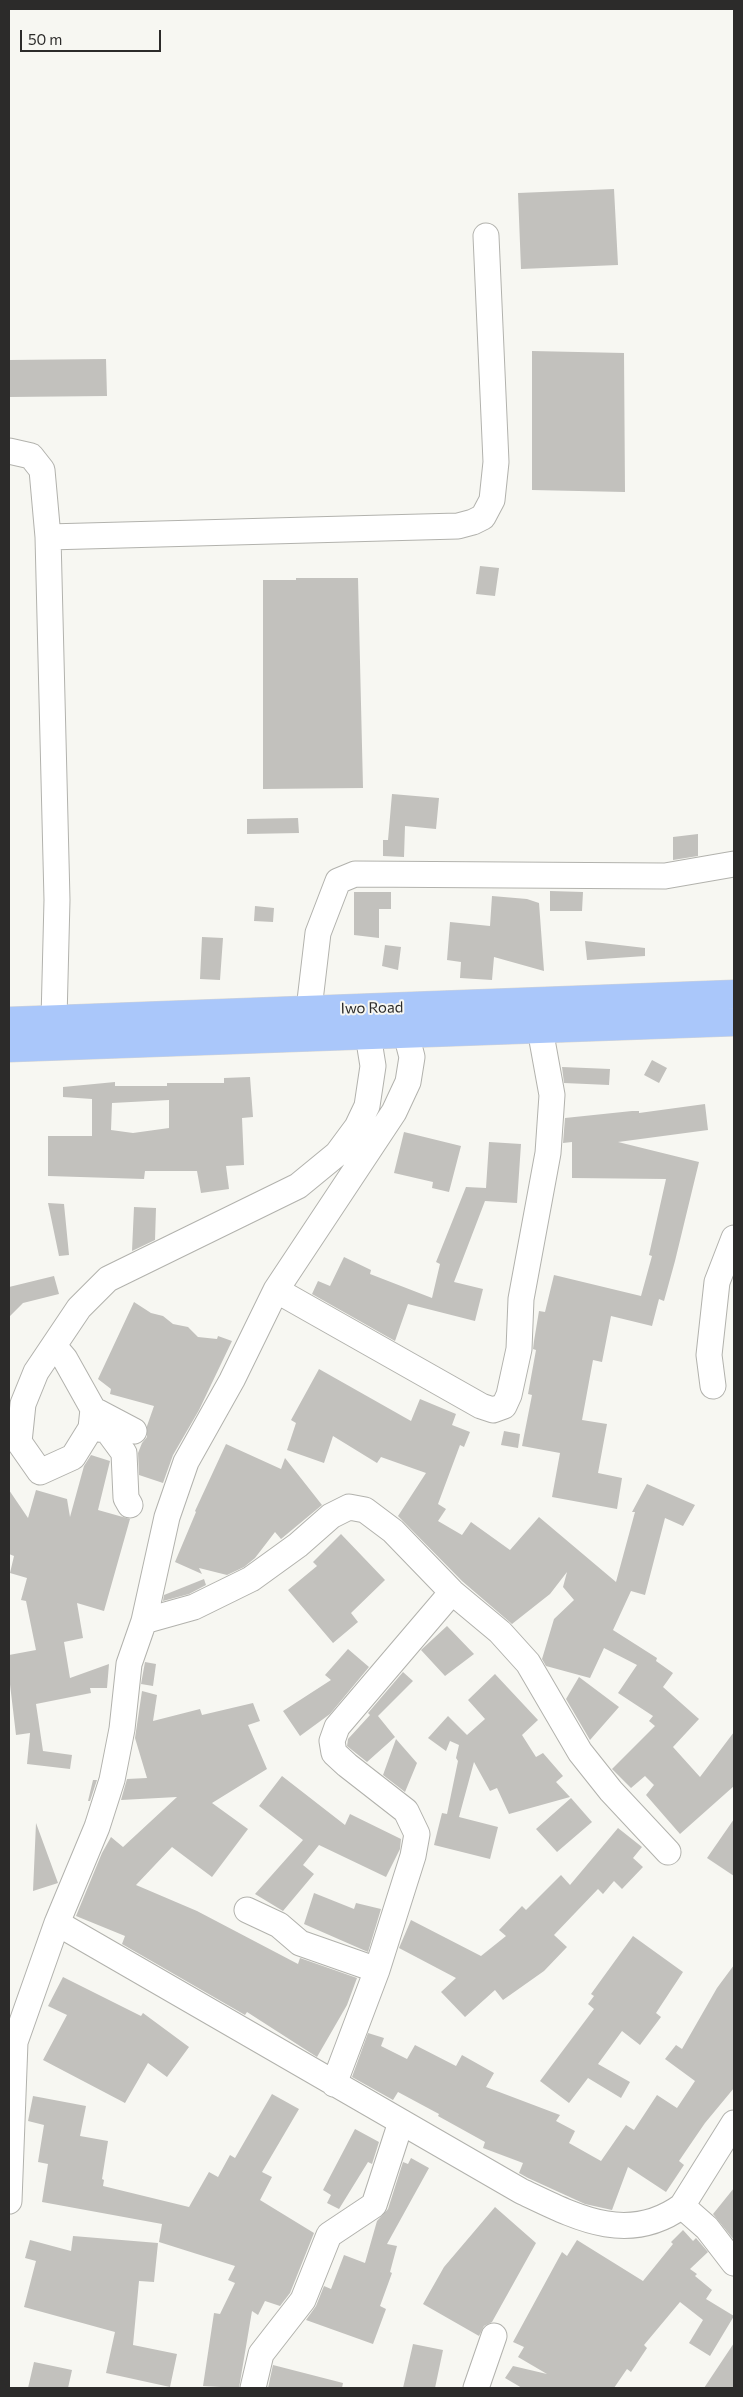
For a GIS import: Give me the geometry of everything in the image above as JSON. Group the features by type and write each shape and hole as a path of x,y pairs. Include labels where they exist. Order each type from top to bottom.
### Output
{"main road":[{"name":"Iwo Road","path":"9,1020 734,994"},
{"name":"Iwo Road","path":"9,1048 734,1022"}],"street":[{"path":"48,537 458,526 473,522 483,516 492,500 496,462 486,236"},
{"path":"9,451 32,456 42,470 48,537 57,900 54,1019"},
{"path":"309,1009 318,933 338,882 355,874 665,876 734,864"},
{"path":"276,1290 481,1406 494,1410 504,1406 509,1395 519,1350 520,1299 548,1153 552,1094 540,1029"},
{"path":"9,2201 12,2044 56,1923 97,1827 112,1780 122,1729 129,1664 144,1621 167,1517 186,1462 232,1380 276,1290 394,1112 408,1082 412,1058 406,1034"},
{"path":"92,1418 73,1458 40,1472 19,1442 23,1404 36,1372 79,1308 108,1279 298,1186 337,1154 356,1127 367,1106 373,1066 368,1035"},
{"path":"713,1386 709,1355 717,1282 734,1238"},
{"path":"54,1346 65,1360 92,1418 107,1430 124,1453 126,1498 130,1505"},
{"path":"92,1418 134,1431"},
{"path":"144,1621 194,1607 251,1579 298,1545 331,1516 349,1507 365,1510 377,1517 393,1531 452,1592 500,1632 528,1663 580,1752 611,1791 668,1852"},
{"path":"334,2084 377,1970 414,1856 417,1834 414,1824 406,1811 334,1753 332,1741 337,1727 348,1712 452,1592"},
{"path":"247,1910 279,1926 300,1943 377,1970"},
{"path":"56,1923 521,2191 577,2218 630,2226 656,2222 682,2206 734,2123"},
{"path":"253,2388 261,2354 303,2300 329,2236 374,2205 401,2122"},
{"path":"682,2206 707,2228 734,2263"},
{"path":"476,2388 494,2336"}],"building":[{"path":"614,189 618,265 521,269 518,193"},
{"path":"532,351 624,353 625,492 532,490"},
{"path":"106,359 107,396 9,397 9,360"},
{"path":"480,566 499,568 495,596 476,594"},
{"path":"296,578 358,578 363,788 263,789 263,580 296,580"},
{"path":"392,794 439,798 436,829 405,826 404,857 383,856 383,840 388,840"},
{"path":"298,818 299,833 247,834 247,819"},
{"path":"698,834 698,856 673,860 673,837"},
{"path":"550,891 583,892 582,911 550,911"},
{"path":"354,892 391,892 391,909 379,909 379,938 354,935"},
{"path":"492,896 527,899 539,903 544,971 494,957 492,980 460,978 461,962 447,960 450,922 490,926"},
{"path":"255,906 274,908 273,922 254,921"},
{"path":"202,937 223,938 220,980 200,979"},
{"path":"585,941 645,948 645,956 587,960"},
{"path":"385,945 401,947 398,970 382,966"},
{"path":"652,1060 667,1068 659,1083 644,1075"},
{"path":"562,1067 610,1069 609,1085 564,1083"},
{"path":"250,1077 253,1117 242,1118 244,1165 226,1166 229,1189 201,1193 197,1171 145,1171 144,1179 48,1176 48,1136 92,1136 92,1099 63,1097 63,1087 115,1082 115,1086 167,1086 167,1083 224,1083 224,1078","holes":["169,1100 169,1128 133,1133 111,1130 112,1103"]},
{"path":"705,1104 708,1130 618,1142 699,1162 664,1301 659,1299 652,1326 611,1316 602,1362 593,1360 582,1420 607,1424 598,1473 622,1478 617,1509 552,1497 560,1453 522,1446 532,1395 528,1394 536,1350 533,1349 539,1311 545,1312 554,1275 641,1296 652,1256 649,1255 666,1179 572,1178 572,1142 563,1143 565,1118 632,1111 639,1111 639,1113"},
{"path":"404,1132 461,1146 449,1192 432,1188 433,1182 394,1173"},
{"path":"489,1142 521,1144 517,1203 485,1201 454,1282 483,1289 475,1321 408,1304 395,1341 312,1294 318,1281 330,1286 344,1257 371,1270 370,1274 432,1298 440,1264 436,1262 466,1187 486,1188"},
{"path":"48,1203 64,1204 69,1255 59,1256"},
{"path":"134,1207 156,1208 155,1240 132,1251"},
{"path":"54,1276 59,1294 23,1303 9,1317 9,1287"},
{"path":"134,1302 151,1313 163,1316 173,1324 188,1327 198,1337 217,1339 218,1336 232,1341 199,1410 173,1455 163,1483 139,1475 138,1453 147,1437 147,1426 154,1406 110,1394 111,1389 98,1379"},
{"path":"319,1369 411,1421 420,1399 456,1414 452,1425 470,1432 464,1447 460,1445 438,1504 446,1509 438,1521 462,1535 471,1522 510,1550 539,1517 616,1582 635,1512 632,1512 647,1484 695,1505 683,1526 665,1518 645,1595 631,1591 613,1630 657,1658 656,1661 673,1673 663,1687 699,1719 673,1747 700,1777 734,1732 734,1786 680,1834 646,1795 654,1785 645,1776 631,1788 612,1769 655,1726 649,1721 653,1716 618,1693 637,1665 604,1648 590,1678 546,1666 542,1659 554,1619 574,1600 563,1587 567,1572 550,1594 512,1624 462,1581 398,1516 426,1473 381,1457 377,1463 333,1436 324,1463 287,1450 296,1423 291,1420"},
{"path":"504,1431 520,1434 518,1448 501,1445"},
{"path":"226,1444 281,1469 285,1458 322,1505 281,1539 275,1532 255,1558 244,1567 227,1575 199,1568 202,1574 175,1562 195,1511"},
{"path":"91,1455 110,1461 98,1510 130,1519 104,1611 77,1603 83,1638 64,1642 70,1678 109,1664 107,1688 90,1688 91,1693 36,1704 43,1751 72,1755 70,1769 27,1764 30,1733 16,1735 9,1676 9,1655 36,1650 26,1601 21,1600 27,1578 10,1573 14,1556 9,1554 9,1490 28,1518 36,1490 67,1499 70,1517 84,1466"},
{"path":"341,1534 385,1580 351,1613 358,1622 333,1643 288,1590 317,1566 313,1562"},
{"path":"204,1579 206,1585 189,1594 163,1601 164,1595"},
{"path":"447,1626 474,1654 445,1676 421,1650"},
{"path":"348,1649 369,1667 330,1714 300,1736 283,1711 331,1680 325,1675"},
{"path":"145,1662 156,1664 153,1686 141,1684"},
{"path":"403,1672 413,1681 378,1716 395,1737 367,1762 347,1746 348,1739 370,1715 368,1713"},
{"path":"495,1674 538,1720 522,1735 536,1757 543,1753 563,1776 556,1782 570,1797 509,1814 497,1788 490,1791 474,1762 459,1817 498,1827 490,1859 434,1845 442,1813 447,1814 458,1761 456,1758 459,1745 450,1741 446,1751 428,1738 448,1716 467,1735 485,1719 468,1700"},
{"path":"579,1677 619,1707 590,1740 566,1699"},
{"path":"142,1691 157,1695 153,1721 200,1709 202,1715 253,1703 260,1721 248,1725 267,1769 212,1803 248,1829 212,1877 172,1847 136,1885 197,1911 298,1964 300,1958 357,1978 347,2005 317,2057 247,2012 245,2015 122,1944 125,1936 76,1916 102,1853 111,1837 123,1847 177,1797 121,1800 127,1779 147,1778 135,1738"},
{"path":"396,1739 417,1763 405,1792 383,1775"},
{"path":"282,1776 345,1825 350,1814 401,1839 400,1849 386,1877 319,1845 303,1865 314,1874 283,1911 255,1894 303,1840 259,1806"},
{"path":"93,1780 97,1780 90,1801 88,1801"},
{"path":"571,1798 592,1822 557,1852 536,1829"},
{"path":"734,1819 734,1876 707,1858"},
{"path":"36,1823 58,1883 33,1891"},
{"path":"618,1828 642,1847 633,1858 643,1867 622,1889 614,1881 603,1894 598,1889 554,1935 567,1947 544,1971 503,2000 495,1990 465,2017 441,1992 456,1978 399,1948 411,1920 481,1956 506,1936 499,1930 522,1906 526,1910 561,1875 570,1885"},
{"path":"314,1893 354,1909 356,1903 381,1909 368,1952 304,1924"},
{"path":"633,1936 683,1972 656,2013 661,2017 640,2045 622,2031 598,2064 630,2082 621,2098 588,2078 569,2103 540,2081 594,2009 588,2004 594,1996 591,1994"},
{"path":"734,1965 734,2088 705,2123 679,2161 684,2165 666,2192 628,2167 612,2210 585,2204 528,2178 519,2173 523,2163 483,2148 485,2142 438,2116 439,2114 398,2092 393,2100 352,2077 368,2033 384,2038 381,2046 407,2059 415,2045 456,2066 462,2055 494,2073 486,2087 560,2115 556,2121 575,2131 569,2143 601,2161 626,2125 634,2130 657,2095 677,2108 695,2081 665,2059 676,2045 682,2049 717,1988"},
{"path":"63,1977 141,2016 143,2013 189,2047 167,2077 148,2063 125,2103 43,2060 67,2015 48,2006"},
{"path":"272,2094 299,2109 262,2172 272,2177 260,2200 314,2233 290,2293 280,2306 265,2301 258,2315 252,2311 239,2388 203,2386 214,2313 220,2314 235,2283 228,2280 235,2266 159,2242 162,2224 42,2202 48,2164 38,2162 44,2125 28,2121 33,2096 86,2106 80,2136 108,2141 102,2179 104,2180 103,2186 189,2207 209,2172 218,2177 230,2155 235,2158"},
{"path":"355,2129 379,2142 372,2164 368,2162 339,2209 327,2203 331,2195 323,2190"},
{"path":"411,2158 429,2168 387,2244 397,2246 390,2272 392,2273 380,2306 386,2309 373,2344 306,2320 316,2306 324,2286 331,2289 344,2255 365,2263 377,2221 388,2209 403,2162 408,2164"},
{"path":"734,2188 734,2240 713,2214"},
{"path":"495,2207 536,2243 492,2322 484,2326 479,2336 423,2304 444,2267"},
{"path":"683,2230 693,2241 696,2238 708,2252 690,2269 697,2274 695,2276 712,2290 706,2299 734,2316 710,2356 689,2343 703,2320 680,2302 644,2345 647,2348 631,2372 627,2369 614,2388 522,2388 505,2378 513,2366 547,2374 518,2357 524,2347 513,2342 562,2252 567,2256 577,2240 643,2281 673,2244 671,2242"},
{"path":"73,2236 158,2243 154,2282 139,2281 133,2345 177,2354 170,2387 106,2373 115,2332 24,2307 36,2261 25,2258 30,2240 71,2251"},
{"path":"734,2343 734,2388 704,2388"},
{"path":"413,2344 443,2350 435,2388 403,2388"},
{"path":"34,2362 72,2370 68,2388 28,2388"},
{"path":"273,2365 343,2383 342,2388 268,2388"}]}
